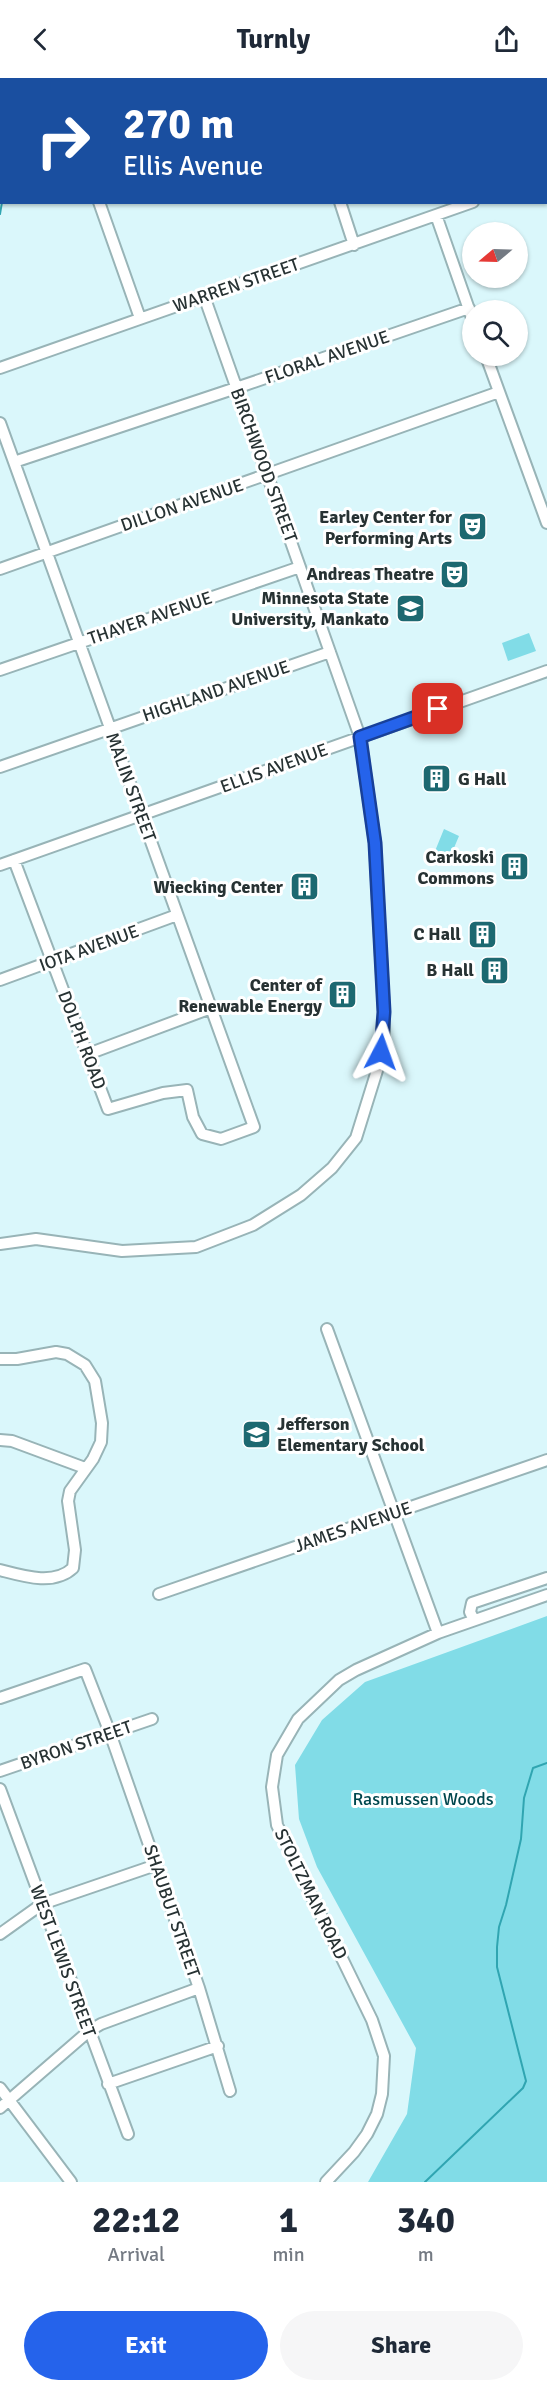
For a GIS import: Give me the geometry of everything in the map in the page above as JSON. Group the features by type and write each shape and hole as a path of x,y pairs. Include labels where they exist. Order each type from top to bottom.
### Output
{"street":[{"path":"100,204 140,318"},
{"path":"341,204 354,245"},
{"name":"WARREN STREET","path":"0,368 466,204"},
{"path":"436,215 466,300"},
{"name":"BIRCHWOOD STREET","path":"0,1244 36,1239 122,1251 196,1247 253,1225 301,1195 332,1168 356,1138 379,1064 384,1038 375,843 360,737 204,296"},
{"name":"FLORAL AVENUE","path":"14,462 462,316"},
{"path":"490,366 547,523"},
{"name":"DILLON AVENUE","path":"0,568 499,392"},
{"name":"MALIN STREET","path":"0,423 254,1127 229,1137"},
{"name":"THAYER AVENUE","path":"0,670 300,567"},
{"name":"HIGHLAND AVENUE","path":"0,767 330,652"},
{"name":"ELLIS AVENUE","path":"0,864 547,671"},
{"name":"DOLPH ROAD","path":"14,860 108,1109 163,1093 187,1090 193,1117 202,1134 221,1140 229,1137"},
{"name":"IOTA AVENUE","path":"0,980 177,915"},
{"path":"88,1054 211,1008"},
{"path":"327,1329 438,1633"},
{"path":"0,1359 17,1359 56,1352 76,1359 92,1372 98,1392 102,1433 97,1451 70,1491 68,1501 75,1551 73,1568 61,1577 51,1579 0,1570"},
{"path":"0,1440 12,1441 85,1468"},
{"name":"JAMES AVENUE","path":"159,1594 547,1460"},
{"path":"474,1620 470,1612 472,1603 547,1578"},
{"name":"STOLTZMAN ROAD","path":"326,2182 354,2152 367,2134 377,2114 383,2084 384,2056 372,2020 277,1825 272,1787 277,1755 298,1719 339,1680 438,1633 547,1594"},
{"name":"SHAUBUT STREET","path":"0,1698 85,1669 110,1733 199,1988 230,2091"},
{"name":"BYRON STREET","path":"0,1771 152,1719"},
{"name":"WEST LEWIS STREET","path":"0,1789 128,2134"},
{"path":"0,1934 42,1904 156,1866"},
{"path":"0,2108 89,2031 101,2024 199,1988"},
{"path":"108,2084 218,2046"},
{"path":"0,2088 71,2182"}],"green space":[{"path":"529,633 536,651 508,661 502,643"},
{"path":"444,829 459,836 448,862 433,856"},
{"name":"Rasmussen Woods","path":"547,1616 547,2182 368,2182 407,2114 416,2048 317,1867 299,1819 295,1765 322,1720 365,1682"}],"waterway":[{"path":"0,214 2,204"},
{"path":"425,2182 523,2088 526,2081 497,1967 497,1947 499,1927 521,1839 524,1798 533,1768 547,1763"}],"place":[{"name":"Earley Center for Performing Arts","path":"473,527"},
{"name":"Andreas Theatre","path":"455,574"},
{"name":"Minnesota State University, Mankato","path":"410,608"},
{"name":"G Hall","path":"437,779"},
{"name":"Carkoski Commons","path":"515,867"},
{"name":"Wiecking Center","path":"304,887"},
{"name":"C Hall","path":"482,934"},
{"name":"B Hall","path":"495,970"},
{"name":"Center of Renewable Energy","path":"343,995"},
{"name":"Jefferson Elementary School","path":"256,1434"}],"route":[{"path":"381,1052 384,1038 384,1012 375,843 360,737 438,709"}]}
